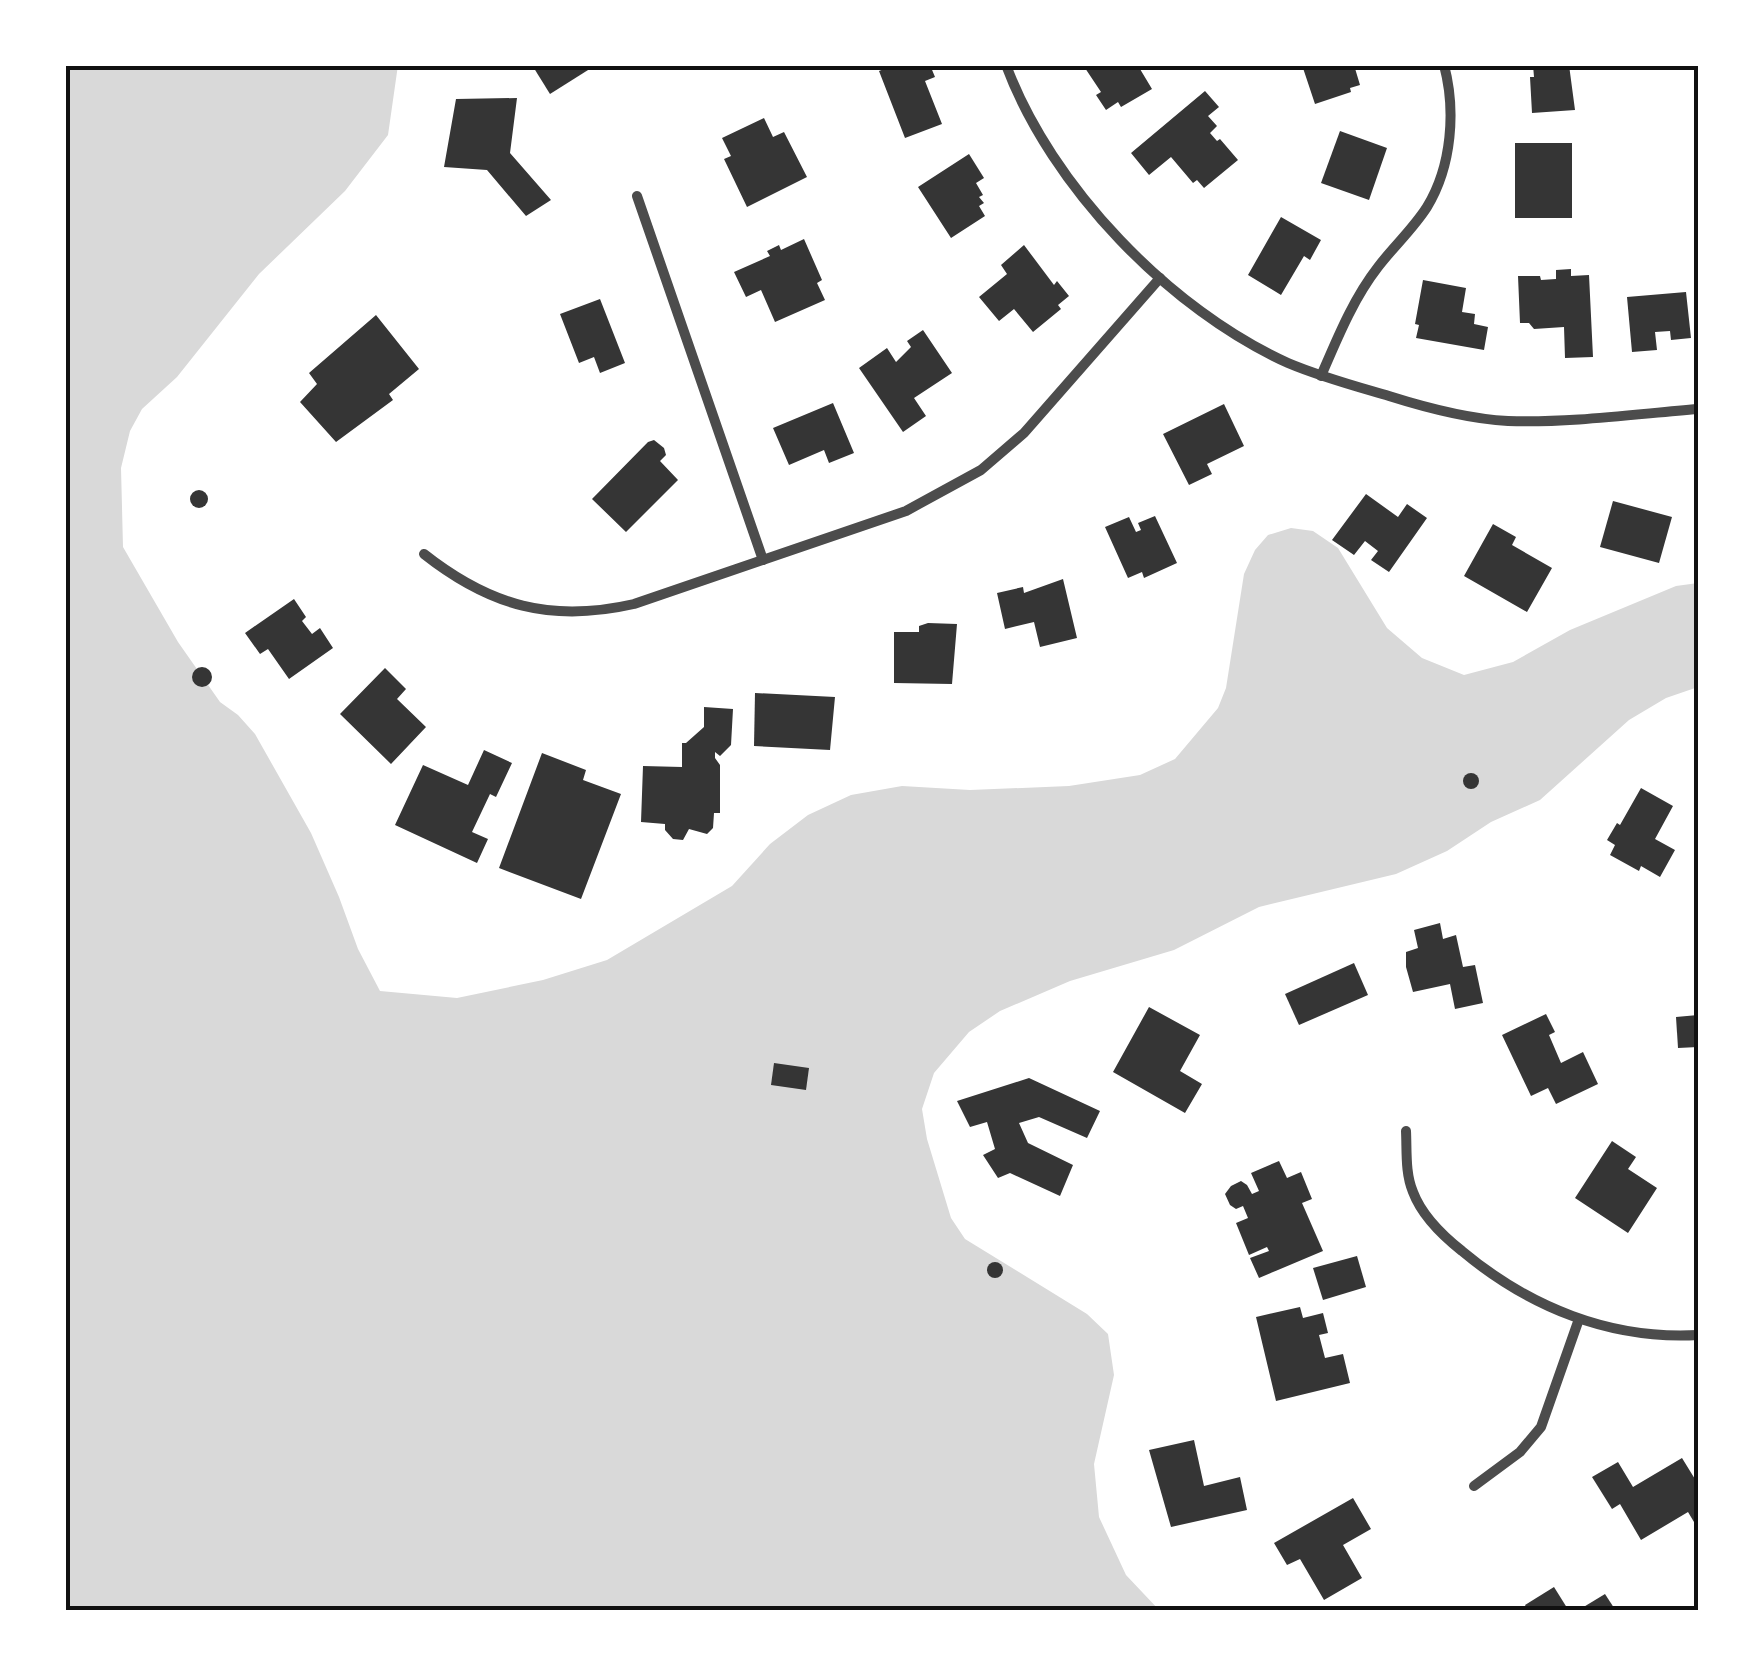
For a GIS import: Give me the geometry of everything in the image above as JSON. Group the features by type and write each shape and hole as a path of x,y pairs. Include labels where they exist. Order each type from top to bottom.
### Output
{"street":[{"path":"1006,65 1030,115 1062,166 1112,230 1160,278 1246,341 1321,376 1432,409 1506,421 1698,409"},
{"path":"1321,376 1356,301 1428,205 1442,174 1451,103 1444,65"},
{"path":"637,196 763,560"},
{"path":"424,554 475,589 510,604 544,612 603,612 906,511 981,470 1024,433 1160,278"},
{"path":"1406,1131 1412,1190 1434,1224 1509,1287 1597,1325 1659,1334 1698,1334"},
{"path":"1474,1486 1520,1452 1541,1426 1579,1319"}],"shaded area":[{"path":"65,65 398,65 388,135 345,191 259,274 177,377 142,409 130,431 121,468 123,547 178,642 220,702 255,734 311,833 358,949 380,991 457,998 543,980 607,960 732,886 770,844 808,815 851,795 902,786 970,790 1069,786 1140,775 1175,759 1218,708 1226,688 1244,574 1255,550 1268,535 1291,528 1313,531 1338,548 1387,628 1422,658 1464,675 1513,662 1570,630 1676,586 1698,583 1698,687 1666,698 1629,720 1540,800 1396,874 1259,907 1174,950 1070,981 1000,1011 969,1032 934,1073 922,1109 927,1139 951,1218 965,1239 1087,1314 1108,1334 1114,1375 1094,1464 1099,1517 1126,1575 1160,1611 65,1611"}],"building":[{"path":"532,65 596,65 550,94"},
{"path":"894,65 930,65 935,77 925,81 942,124 905,138 879,71"},
{"path":"1083,65 1146,65 1140,69 1152,89 1121,107 1118,102 1106,110 1096,95 1101,92"},
{"path":"1302,65 1354,65 1360,85 1315,104"},
{"path":"1533,65 1569,65 1575,110 1532,113"},
{"path":"1205,91 1219,107 1208,116 1217,126 1210,133 1238,160 1204,188 1197,180 1193,183 1171,157 1149,175 1131,153"},
{"path":"517,98 510,153 551,200 526,216 487,170 444,167 456,99"},
{"path":"764,118 773,137 784,132 807,177 747,207 724,159 731,156 722,138"},
{"path":"1340,131 1387,148 1369,200 1321,183"},
{"path":"1515,143 1572,143 1572,218 1515,218"},
{"path":"969,154 984,178 976,183 983,195 979,197 984,203 979,206 985,216 951,238 918,187"},
{"path":"1281,217 1321,240 1310,260 1304,256 1281,295 1248,275"},
{"path":"804,239 822,280 817,283 825,300 775,322 761,290 746,297 734,272 770,256 767,251 779,245 781,250"},
{"path":"1024,245 1054,285 1057,281 1069,296 1058,305 1061,309 1033,332 1014,309 999,321 979,297 1007,274 1001,265"},
{"path":"1571,269 1571,276 1589,275 1593,357 1565,358 1564,327 1534,329 1529,323 1520,323 1518,276 1556,279 1556,270"},
{"path":"1423,280 1466,288 1462,312 1475,314 1474,324 1488,327 1484,350 1416,338"},
{"path":"1686,292 1691,338 1671,340 1670,331 1655,332 1657,350 1632,352 1627,297"},
{"path":"600,299 625,363 600,373 594,357 579,363 560,314"},
{"path":"376,315 419,369 389,394 393,400 336,442 300,402 317,384 309,373"},
{"path":"923,330 952,373 914,398 926,416 903,432 859,368 887,348 896,362 911,347 907,341"},
{"path":"833,403 854,453 829,463 824,450 789,465 773,428"},
{"path":"1224,404 1244,446 1207,464 1212,474 1189,485 1163,434"},
{"path":"654,440 666,455 660,461 678,480 626,532 592,499"},
{"path":"199,490 208,499 199,508 190,499"},
{"path":"1366,494 1398,517 1407,504 1427,518 1389,572 1371,560 1378,551 1365,541 1354,555 1332,540"},
{"path":"1613,501 1672,517 1659,563 1600,547"},
{"path":"1155,516 1177,563 1144,578 1142,572 1128,578 1105,527 1129,517 1136,532 1141,530 1138,523"},
{"path":"1493,524 1516,537 1512,545 1552,568 1527,612 1464,576"},
{"path":"1063,579 1077,638 1040,647 1034,622 1005,629 997,593 1023,587 1024,593"},
{"path":"294,599 312,634 320,628 333,648 289,679 268,649 260,654 245,633"},
{"path":"957,624 952,684 894,683 894,632 919,632 919,626"},
{"path":"202,667 212,677 202,687 192,677"},
{"path":"385,668 406,689 397,699 426,727 391,764 340,714"},
{"path":"755,693 835,697 830,750 754,746"},
{"path":"704,707 733,709 731,745 720,756 715,752 720,765 720,813 714,813 713,828 707,834 689,829 683,840 673,839 665,824 641,822 643,766 682,767 682,743 704,727"},
{"path":"484,750 512,763 496,797 490,794 472,832 488,839 477,863 395,825 423,765 468,785"},
{"path":"542,753 586,770 583,780 621,794 581,899 499,868"},
{"path":"1471,773 1479,781 1471,789 1463,781"},
{"path":"1641,788 1673,806 1655,839 1675,850 1660,877 1610,855 1615,845 1607,840"},
{"path":"1440,923 1443,939 1456,935 1463,967 1475,965 1483,1003 1455,1009 1450,984 1413,992 1406,952 1418,948 1414,930"},
{"path":"1354,963 1368,995 1299,1025 1285,994"},
{"path":"1149,1007 1200,1035 1180,1071 1202,1084 1185,1113 1113,1072"},
{"path":"1546,1014 1555,1032 1549,1035 1561,1063 1583,1052 1598,1084 1556,1104 1548,1088 1531,1096 1502,1035"},
{"path":"1698,1015 1698,1047 1678,1048 1676,1017"},
{"path":"774,1063 809,1068 806,1090 771,1085"},
{"path":"1029,1078 1100,1111 1087,1138 1039,1117 1019,1123 1028,1143 1073,1165 1060,1196 1010,1173 998,1178 983,1155 995,1149 987,1122 970,1127 957,1101"},
{"path":"1612,1141 1636,1157 1628,1169 1657,1188 1628,1233 1575,1198"},
{"path":"1279,1161 1287,1178 1301,1172 1312,1199 1302,1203 1323,1251 1259,1278 1250,1258 1269,1251 1267,1247 1249,1255 1236,1223 1248,1218 1243,1206 1236,1209 1230,1205 1225,1194 1241,1181 1252,1194 1259,1191 1251,1173"},
{"path":"1357,1256 1366,1287 1323,1300 1313,1268"},
{"path":"995,1262 1003,1270 995,1278 987,1270"},
{"path":"1300,1307 1303,1318 1323,1313 1328,1333 1319,1335 1325,1358 1343,1354 1350,1383 1276,1401 1256,1317"},
{"path":"1194,1440 1204,1486 1240,1477 1247,1510 1171,1527 1149,1450"},
{"path":"1682,1458 1698,1484 1698,1520 1694,1522 1688,1512 1641,1540 1620,1504 1612,1509 1592,1477 1618,1462 1633,1487"},
{"path":"1353,1498 1371,1529 1343,1545 1362,1578 1324,1600 1300,1559 1287,1565 1274,1543"},
{"path":"1554,1587 1569,1611 1528,1611 1525,1605"},
{"path":"1605,1594 1616,1611 1577,1611"}]}
